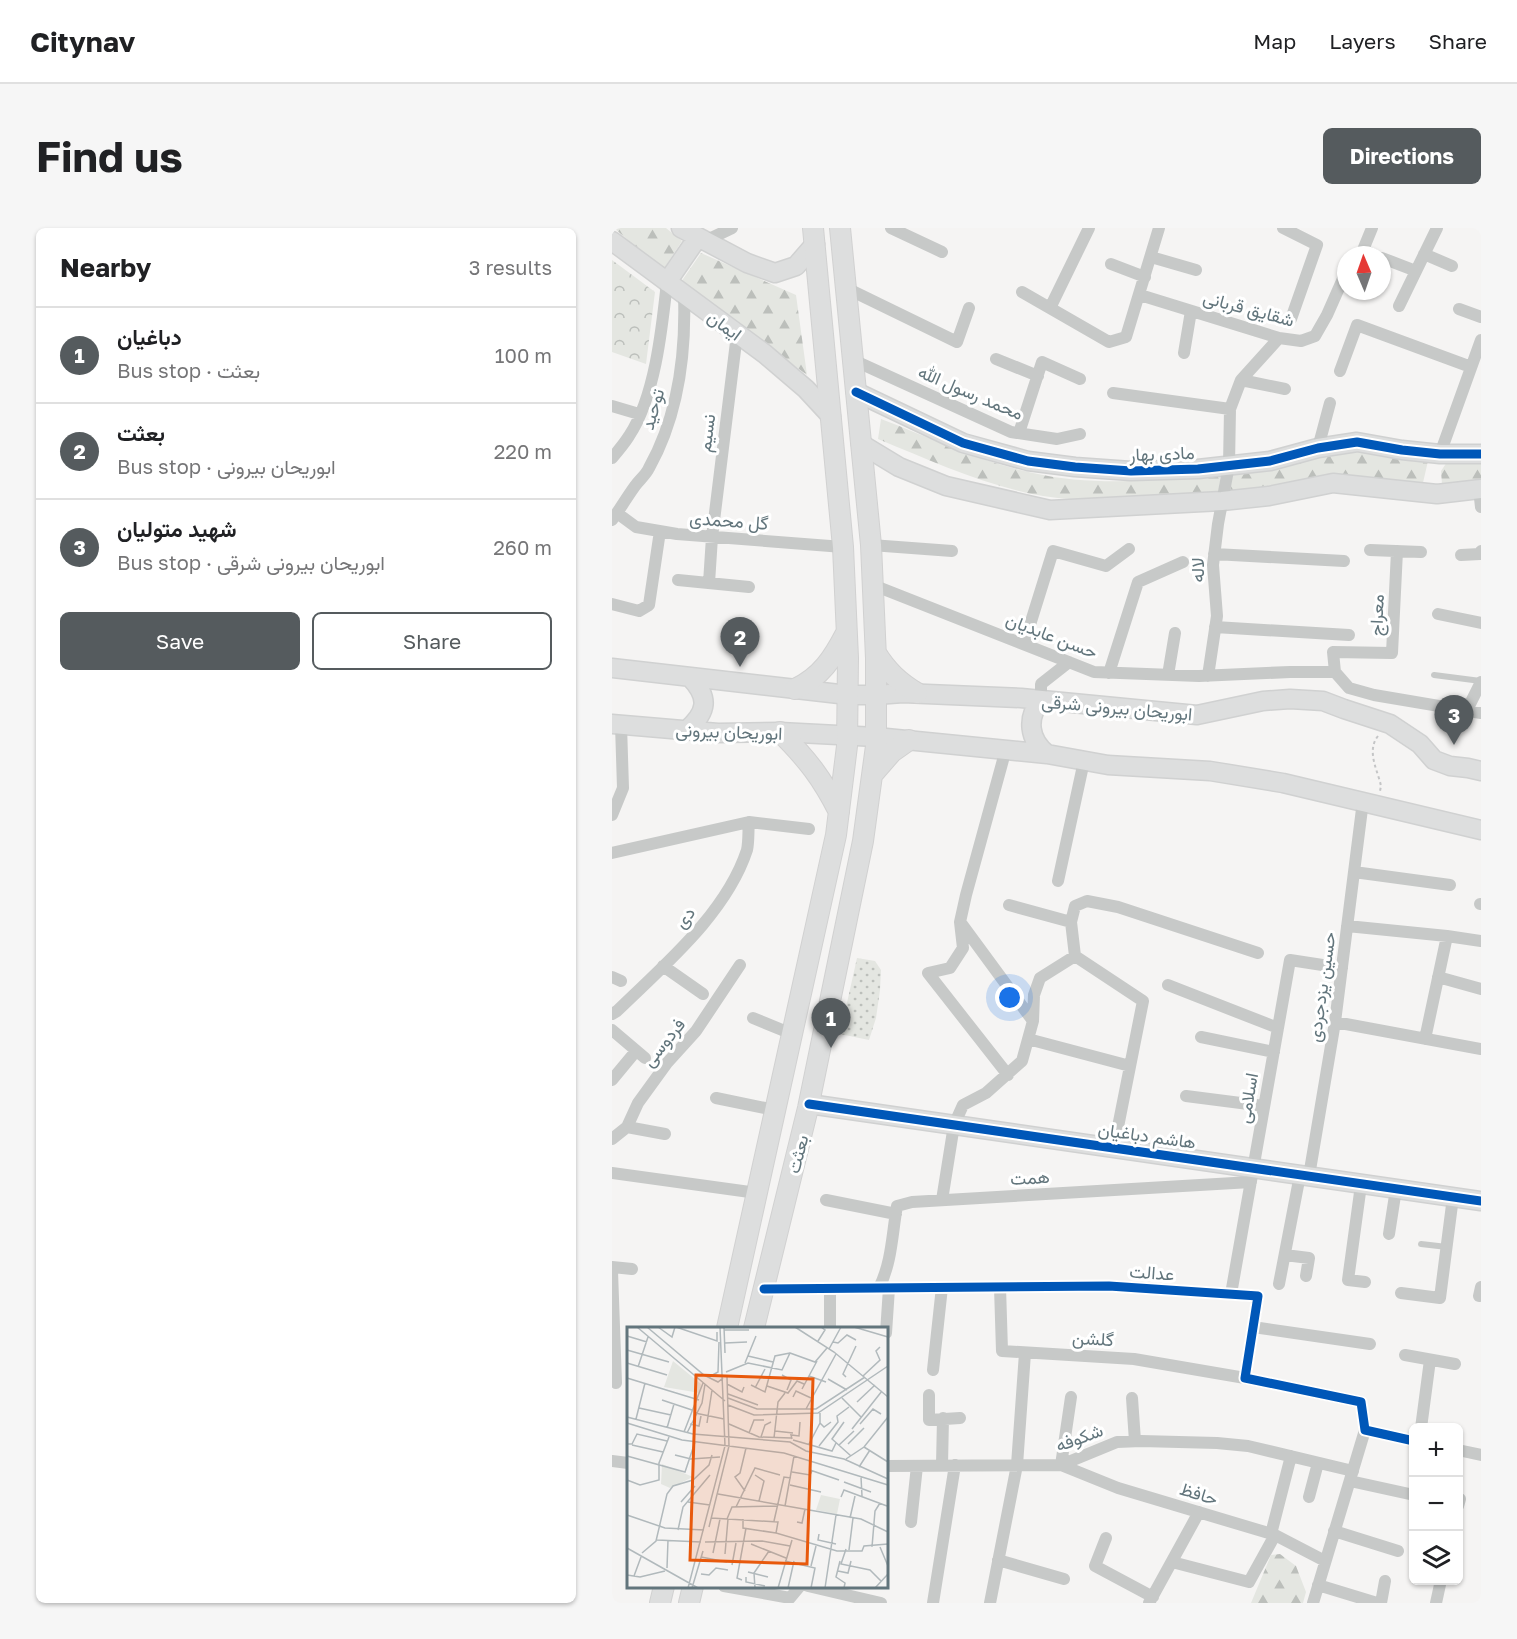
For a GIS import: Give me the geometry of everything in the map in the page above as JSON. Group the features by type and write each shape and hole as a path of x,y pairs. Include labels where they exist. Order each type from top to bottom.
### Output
{"main road":[{"path":"681,228 747,263 775,273 796,266 814,236"},
{"name":"بعثت","path":"754,1327 809,1104 863,841 876,736 876,653 871,545 840,228"},
{"name":"بعثت","path":"727,1327 833,846 847,735 847,631 843,547 814,236"},
{"path":"667,282 702,239"},
{"name":"ایمان","path":"612,241 806,388 831,416"},
{"name":"مادی بهار","path":"856,392 963,443 1028,461 1131,471 1198,469 1270,461 1318,448 1357,442 1440,454 1481,454"},
{"path":"861,444 899,467 946,486 1050,510 1222,501 1269,496 1333,483 1437,494 1480,495"},
{"path":"795,689 820,673 834,657 847,631"},
{"path":"876,653 886,669 897,680 917,693"},
{"path":"612,668 848,695"},
{"path":"687,730 700,719 704,701 701,689 690,677"},
{"name":"ابوریحان بیرونی شرقی","path":"848,695 917,693 1041,700 1197,715 1263,701 1290,699 1323,701 1390,724 1420,744 1434,760 1450,766 1481,771"},
{"path":"1041,700 1031,718 1031,732 1037,744 1047,754"},
{"name":"ابوریحان بیرونی","path":"617,724 718,733 780,732 876,736"},
{"path":"780,732 809,761 827,788 838,812"},
{"path":"876,736 1047,754 1108,765 1210,771 1283,783 1481,830"},
{"path":"872,775 892,752 909,740"},
{"name":"هاشم دباغیان","path":"809,1104 1114,1147 1252,1175 1305,1175 1481,1201"},
{"path":"660,1603 664,1588"},
{"path":"689,1603 693,1588"}],"street":[{"path":"702,239 732,228"},
{"path":"891,228 942,252"},
{"path":"1050,308 1089,228"},
{"path":"1022,292 1109,342 1126,337 1159,228"},
{"path":"1283,228 1317,245 1291,318"},
{"path":"1367,246 1371,228"},
{"path":"1399,306 1437,228"},
{"path":"1424,254 1452,266"},
{"path":"1150,257 1196,270"},
{"path":"1391,261 1416,271"},
{"path":"1111,264 1145,277"},
{"path":"612,458 630,435 646,398 657,351 667,282"},
{"path":"846,288 957,342 969,308"},
{"name":"شقایق قربانی","path":"1140,296 1279,338 1301,341 1315,336 1337,292"},
{"name":"توحید","path":"615,517 648,470 664,435 676,396 685,326 684,295"},
{"path":"1459,309 1481,317"},
{"path":"1184,352 1191,311"},
{"path":"1340,371 1357,325 1471,368"},
{"name":"نسیم","path":"709,583 712,537 737,334"},
{"path":"1241,380 1279,338"},
{"path":"1440,454 1481,340"},
{"path":"996,359 1038,376"},
{"name":"محمد رسول الله","path":"853,360 1011,432 1057,439 1080,434"},
{"path":"1019,433 1042,362 1080,379"},
{"path":"1241,380 1284,389"},
{"name":"لاله","path":"1208,676 1217,616 1213,565 1229,465 1230,409 1241,380"},
{"path":"1113,393 1230,409"},
{"path":"1318,448 1330,403"},
{"path":"612,406 639,414"},
{"name":"گل محمدی","path":"615,517 636,527 660,531 843,547"},
{"path":"612,604 639,611 649,605 660,531"},
{"path":"871,545 952,551"},
{"path":"1024,644 1053,551 1106,566 1129,549"},
{"path":"1370,550 1421,552"},
{"name":"معراج","path":"1335,672 1333,652 1392,652 1397,550"},
{"path":"1461,555 1480,554 1481,551"},
{"path":"1214,554 1344,561"},
{"path":"1109,673 1138,582 1183,562"},
{"path":"678,580 749,587"},
{"name":"حسن عابدیان","path":"873,585 1094,672 1208,676 1335,672"},
{"path":"1438,614 1481,623"},
{"path":"1215,627 1349,635"},
{"path":"1168,675 1175,633"},
{"path":"1041,700 1041,684 1069,662"},
{"path":"1335,672 1348,688 1374,695 1481,713"},
{"path":"1467,710 1481,682"},
{"path":"1344,710 1348,688"},
{"path":"612,815 623,788 617,724"},
{"path":"1006,749 960,922 963,948 950,968 928,974 1008,1075"},
{"path":"1058,881 1084,761"},
{"name":"حسین یزدجردی","path":"1279,1284 1305,1175 1335,1022 1354,872 1370,803"},
{"path":"612,853 749,822 809,829"},
{"name":"دی","path":"612,1014 684,945 728,891 747,848 749,822"},
{"path":"1354,872 1450,885"},
{"path":"1114,1147 1143,1001 1075,956 1071,922 1075,906 1087,901 1118,907 1258,953"},
{"path":"1009,905 1071,922"},
{"path":"960,922 1033,1021"},
{"path":"1347,926 1481,941"},
{"path":"1425,1039 1447,936"},
{"path":"942,1200 954,1125 963,1105 986,1093 1022,1061 1033,1021 1034,995 1040,978 1075,956"},
{"name":"اسلامی","path":"1231,1294 1290,960 1342,968"},
{"name":"فردوسی","path":"612,1139 627,1127 638,1103 667,1063 696,1031 741,965"},
{"path":"663,966 703,994"},
{"path":"1438,977 1481,989"},
{"path":"1168,985 1278,1028"},
{"path":"753,1018 792,1034"},
{"path":"1335,1022 1481,1049"},
{"path":"612,1030 640,1055 612,1080"},
{"path":"1201,1037 1274,1052"},
{"path":"1028,1039 1130,1066"},
{"path":"1186,1096 1264,1106"},
{"path":"716,1098 775,1110"},
{"path":"627,1127 665,1134"},
{"path":"612,1173 757,1193"},
{"name":"همت","path":"896,1214 897,1206 904,1204 1252,1175"},
{"path":"1361,1185 1348,1280 1365,1282"},
{"path":"1389,1234 1396,1190"},
{"path":"1401,1293 1440,1298 1453,1197"},
{"path":"826,1200 896,1214 884,1288 886,1327"},
{"path":"1285,1255 1309,1258 1305,1276"},
{"path":"619,1382 612,1269 632,1269"},
{"name":"عدالت","path":"764,1289 1109,1286 1258,1296 1245,1378"},
{"path":"933,1370 942,1287"},
{"name":"گلشن","path":"1000,1287 1002,1351 1134,1359 1245,1378"},
{"path":"830,1288 830,1327"},
{"path":"1253,1328 1370,1344"},
{"path":"990,1603 1017,1465 1024,1353"},
{"path":"1406,1355 1455,1364"},
{"path":"1422,1423 1430,1360"},
{"path":"1245,1378 1361,1402 1365,1430 1313,1603"},
{"path":"929,1395 929,1420 960,1419"},
{"path":"1061,1465 1071,1397"},
{"path":"1132,1398 1135,1441"},
{"path":"933,1603 948,1465 943,1418"},
{"path":"1365,1430 1409,1440"},
{"name":"شکوفه","path":"888,1466 1061,1465 1117,1442 1217,1443 1248,1446 1318,1463 1409,1494"},
{"path":"1463,1451 1481,1455"},
{"path":"1172,1562 1249,1582 1273,1534 1291,1456"},
{"path":"612,1461 627,1463"},
{"path":"1309,1497 1318,1463"},
{"name":"حافظ","path":"1061,1465 1118,1488 1273,1534 1325,1561"},
{"path":"911,1522 917,1466"},
{"path":"1106,1538 1095,1566 1151,1600 1199,1512"},
{"path":"1334,1531 1398,1551"},
{"path":"998,1560 1064,1579"},
{"path":"1318,1585 1379,1603 1385,1581"},
{"path":"1436,1603 1440,1585"},
{"path":"730,1588 790,1598 799,1588"},
{"path":"813,1588 881,1603"}],"lane":[{"path":"1434,675 1481,682"},
{"path":"1421,1244 1447,1246"}],"path":[{"path":"1370,803 1381,786 1372,756 1375,739 1390,724"}],"green space":[{"path":"614,228 666,228 682,241 663,270"},
{"path":"701,253 796,295 807,375 681,282"},
{"path":"612,260 655,292 646,364 612,352"},
{"path":"881,419 994,463 1056,477 1127,481 1221,475 1218,495 1086,500 1021,492 959,472 878,439"},
{"path":"1357,449 1428,461 1422,487 1331,478 1230,492 1233,470"},
{"path":"1447,462 1481,462 1481,482 1442,484 1441,471"},
{"path":"857,958 875,961 881,970 876,1018 869,1040 840,1034"},
{"path":"1280,1554 1296,1566 1306,1592 1303,1603 1251,1603 1271,1555"}],"cycle path":[{"path":"856,392 963,443 1028,461 1075,467 1131,471 1198,469 1270,461 1318,448 1357,442 1440,454 1481,454"},
{"path":"809,1104 1481,1201"},
{"path":"764,1289 1109,1286 1258,1296 1245,1378 1361,1402 1365,1430 1409,1440"}],"place":[{"name":"بعثت","path":"740,667"},
{"name":"شهید متولیان","path":"1454,745"},
{"name":"دباغیان","path":"831,1048"}]}
